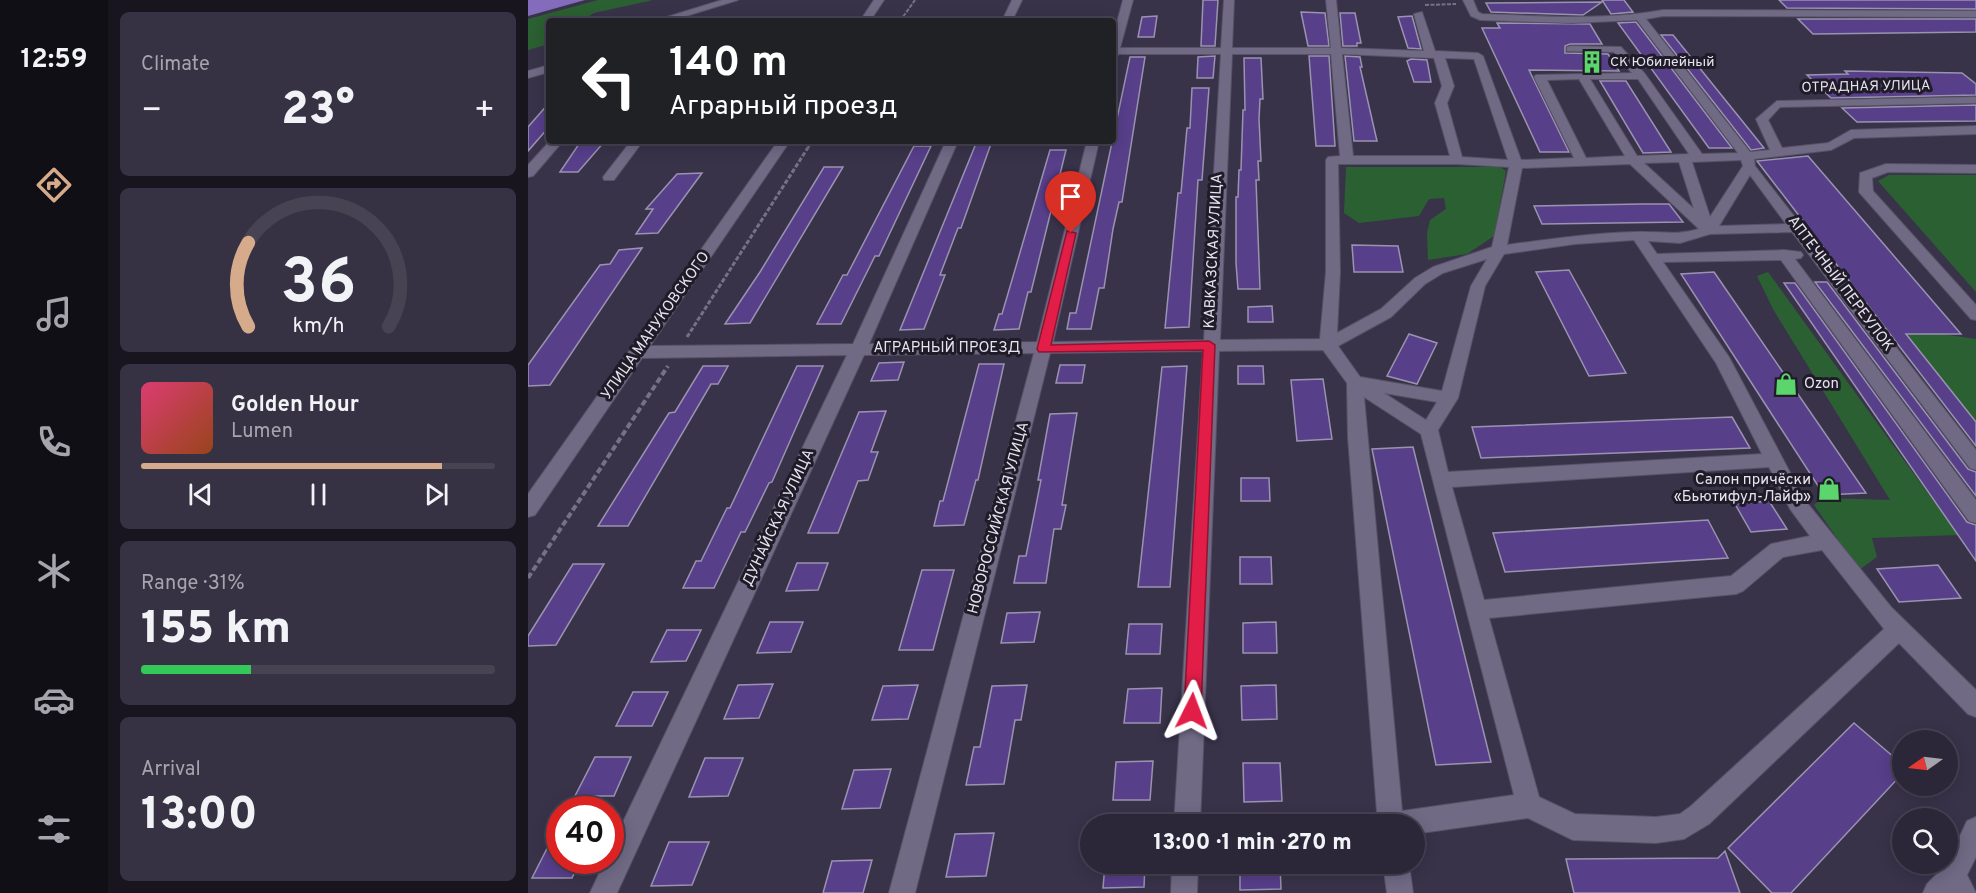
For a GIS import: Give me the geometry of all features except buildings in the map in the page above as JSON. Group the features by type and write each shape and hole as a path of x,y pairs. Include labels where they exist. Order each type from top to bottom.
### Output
{"street":[{"path":"867,18 879,0"},
{"path":"1008,18 1017,0"},
{"path":"1116,42 1128,0"},
{"name":"КАВКАЗСКАЯ УЛИЦА","path":"1188,814 1209,345 1229,0"},
{"path":"1330,0 1347,160"},
{"path":"1652,0 1663,13"},
{"path":"670,18 728,2"},
{"path":"716,18 728,2"},
{"path":"1469,2 1474,14 1480,17 1611,21 1663,13 1976,14"},
{"path":"1419,14 1448,86 1441,103 1457,160"},
{"name":"АПТЕЧНЫЙ ПЕРЕУЛОК","path":"1640,18 1818,257 1976,462"},
{"path":"1611,21 1643,67 1640,74"},
{"path":"1571,49 1617,49 1632,68 1640,74 1690,156 1709,230"},
{"path":"1116,53 1335,51 1478,56 1516,164 1499,250 1478,286 1449,398 1429,430"},
{"path":"528,75 546,69"},
{"path":"1582,162 1540,77 1640,74"},
{"path":"1582,76 1633,160 1709,230"},
{"name":"ОТРАДНАЯ УЛИЦА","path":"1777,151 1762,119 1777,104 1976,100"},
{"path":"1529,805 1429,430 1354,382 1328,344 1333,272 1332,160 1457,160 1516,164 1690,156 1748,161 1777,151 1831,146 1851,134 1976,130"},
{"path":"528,173 554,144"},
{"path":"609,177 635,144"},
{"name":"УЛИЦА МАНУКОВСКОГО","path":"528,509 782,144"},
{"name":"ДУНАЙСКАЯ УЛИЦА","path":"603,893 859,348 951,144"},
{"name":"НОВОРОССИЙСКАЯ УЛИЦА","path":"902,893 1043,349 1092,144"},
{"path":"1709,230 1748,161"},
{"path":"1976,169 1886,168 1865,176 1866,192 1976,315"},
{"path":"1328,344 1386,313 1420,282 1438,270 1499,250 1575,240 1638,236 1680,239 1709,230 1797,228"},
{"path":"1638,236 1723,361 1797,504 1884,614 1976,706"},
{"path":"1784,254 1976,515"},
{"path":"1655,258 1784,254 1818,257"},
{"name":"АГРАРНЫЙ ПРОЕЗД","path":"638,352 1328,344"},
{"path":"1354,382 1449,398"},
{"path":"1354,382 1390,814"},
{"path":"1441,480 1774,459"},
{"path":"1476,609 1736,585 1778,550 1826,541"},
{"path":"1425,820 1529,805 1572,827 1656,830 1684,826 1700,815 1900,628"},
{"path":"1951,888 1976,830"},
{"path":"1184,893 1185,874"},
{"path":"1397,874 1400,893"}],"path":[{"path":"902,18 915,0"},
{"path":"1419,14 1418,10 1426,4 1469,2"}],"green space":[{"path":"598,0 653,0 594,13 586,18 546,18 546,45 528,50 528,19"},
{"path":"1346,167 1500,167 1506,171 1494,236 1467,254 1428,260 1427,233 1430,220 1446,209 1444,198 1429,199 1419,216 1359,223 1344,213"},
{"path":"1774,168 1942,334 1976,339 1976,422"},
{"path":"1889,175 1976,175 1976,292 1878,181"},
{"path":"1768,272 1958,535 1872,538 1877,557 1859,570 1814,505 1822,498 1890,500 1773,309 1757,276"}],"shaded area":[{"path":"528,0 585,0 528,16"}],"place":[{"name":"СК Юбилейный","path":"1592,62"},
{"name":"Ozon","path":"1786,384"},
{"name":"Салон причёски «Бьютифул-Лайф»","path":"1829,489"}],"route":[{"path":"1071,233 1043,349 1209,345 1192,711"}]}
